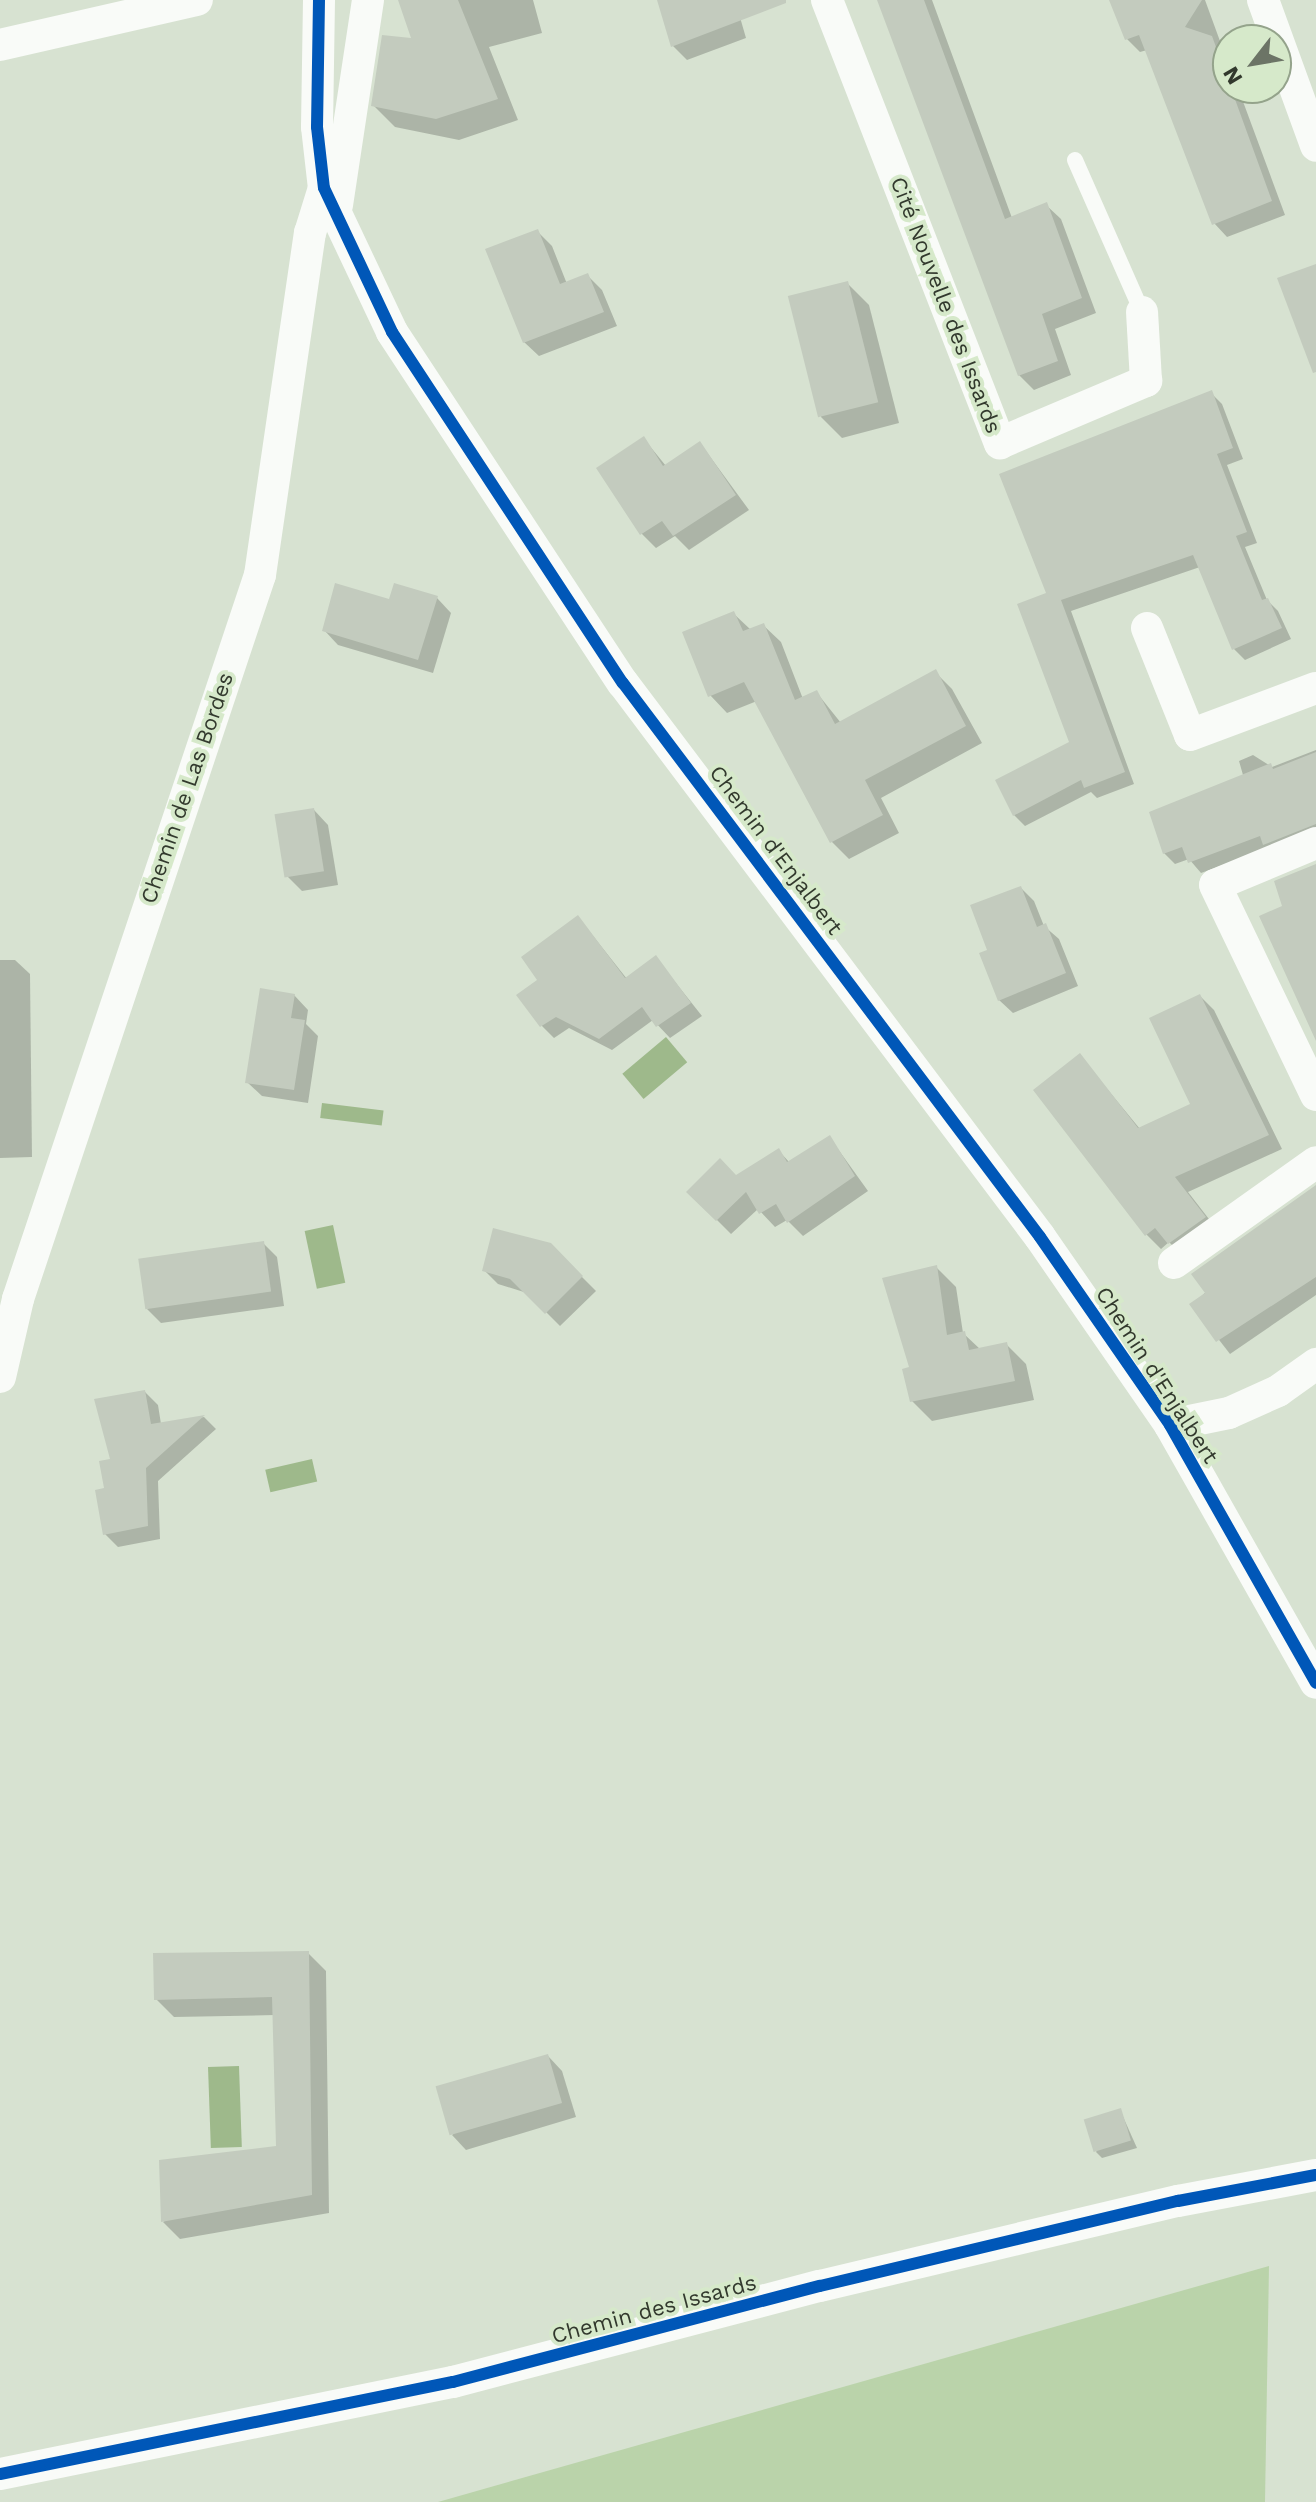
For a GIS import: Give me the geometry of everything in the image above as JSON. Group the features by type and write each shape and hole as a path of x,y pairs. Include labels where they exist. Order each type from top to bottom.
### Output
{"street":[{"path":"0,45 197,0"},
{"name":"Chemin d'Enjalbert","path":"319,0 317,127 330,200 392,332 623,683 1031,1224 1170,1425 1316,1683"},
{"path":"330,200 368,0"},
{"name":"Cité Nouvelle des Issards","path":"827,0 1000,443 1146,381 1142,312"},
{"path":"1263,0 1316,146"},
{"name":"Chemin de Las Bordes","path":"0,1377 18,1299 260,575 310,233 330,200"},
{"path":"1147,628 1190,735 1316,688"},
{"path":"1316,843 1215,885 1316,1096"},
{"path":"1174,1263 1316,1162"},
{"path":"1170,1425 1229,1413 1278,1391 1316,1364"},
{"name":"Chemin des Issards","path":"0,2474 453,2382 851,2279 1178,2201 1316,2175"}],"lane":[{"path":"1075,160 1142,312"}],"shaded area":[{"path":"666,1037 687,1062 644,1099 622,1074"},
{"path":"322,1103 384,1111 382,1125 320,1118"},
{"path":"333,1225 345,1283 317,1289 305,1231"},
{"path":"312,1459 317,1481 270,1492 265,1470"},
{"path":"239,2066 242,2147 211,2148 208,2067"},
{"path":"1269,2266 1265,2502 438,2502"}],"building":[{"path":"398,0 458,0 498,99 436,119 371,106 382,35 411,38"},
{"path":"657,0 786,0 786,3 671,47"},
{"path":"877,0 924,0 1005,219 1047,202 1082,298 1042,314 1058,361 1018,376"},
{"path":"1109,0 1202,0 1185,27 1212,36 1212,104 1237,104 1272,201 1212,225 1139,35 1125,40"},
{"path":"538,229 560,284 588,273 604,312 523,343 485,249"},
{"path":"1316,264 1316,372 1313,373 1277,278"},
{"path":"848,281 878,402 818,417 788,296"},
{"path":"1212,390 1233,448 1217,454 1247,532 1236,536 1262,600 1268,598 1282,628 1232,650 1193,555 1061,600 1125,772 1084,788 1081,780 1013,816 995,780 1069,742 1017,604 1046,593 999,474"},
{"path":"644,436 663,466 700,441 736,495 673,536 662,521 640,535 596,468"},
{"path":"335,583 389,599 394,583 438,596 418,660 322,631"},
{"path":"734,611 743,631 764,623 795,700 817,690 835,724 936,669 966,726 865,780 883,815 830,843 744,682 708,697 682,632"},
{"path":"1316,752 1316,824 1263,845 1260,836 1188,863 1182,847 1163,854 1149,812 1271,763 1273,769"},
{"path":"314,808 324,871 285,877 274,814"},
{"path":"1316,864 1316,1041 1259,916 1282,906 1274,881"},
{"path":"1021,886 1037,927 1046,923 1066,973 998,1001 979,953 987,950 970,905"},
{"path":"578,915 625,978 656,955 691,1003 656,1027 642,1007 599,1039 556,1017 540,1027 516,995 537,980 521,957"},
{"path":"260,988 295,994 291,1018 305,1020 294,1090 245,1083"},
{"path":"1200,994 1269,1135 1175,1177 1206,1217 1168,1244 1155,1228 1145,1236 1033,1090 1080,1053 1138,1128 1190,1104 1149,1018"},
{"path":"830,1135 855,1176 787,1223 776,1204 759,1214 746,1192 716,1221 686,1192 720,1158 736,1175 779,1148 787,1162"},
{"path":"1316,1185 1316,1277 1216,1342 1189,1304 1205,1293 1191,1274"},
{"path":"493,1228 551,1243 583,1276 545,1314 510,1279 482,1271"},
{"path":"264,1241 271,1292 145,1309 138,1259"},
{"path":"937,1265 947,1335 965,1331 969,1350 1007,1342 1015,1381 910,1402 902,1369 909,1367 882,1278"},
{"path":"145,1390 151,1424 205,1415 146,1468 148,1526 103,1535 95,1490 104,1488 99,1461 110,1459 94,1399"},
{"path":"309,1951 312,2195 161,2222 159,2160 276,2146 272,1997 154,2000 153,1953"},
{"path":"548,2054 562,2103 450,2135 436,2086"},
{"path":"1121,2108 1131,2141 1094,2152 1084,2119"}],"cycle path":[{"path":"319,0 317,127 324,188 392,332 623,683 1040,1237 1170,1425 1316,1683"},
{"path":"0,2474 453,2382 820,2286 1178,2201 1316,2175"}]}
